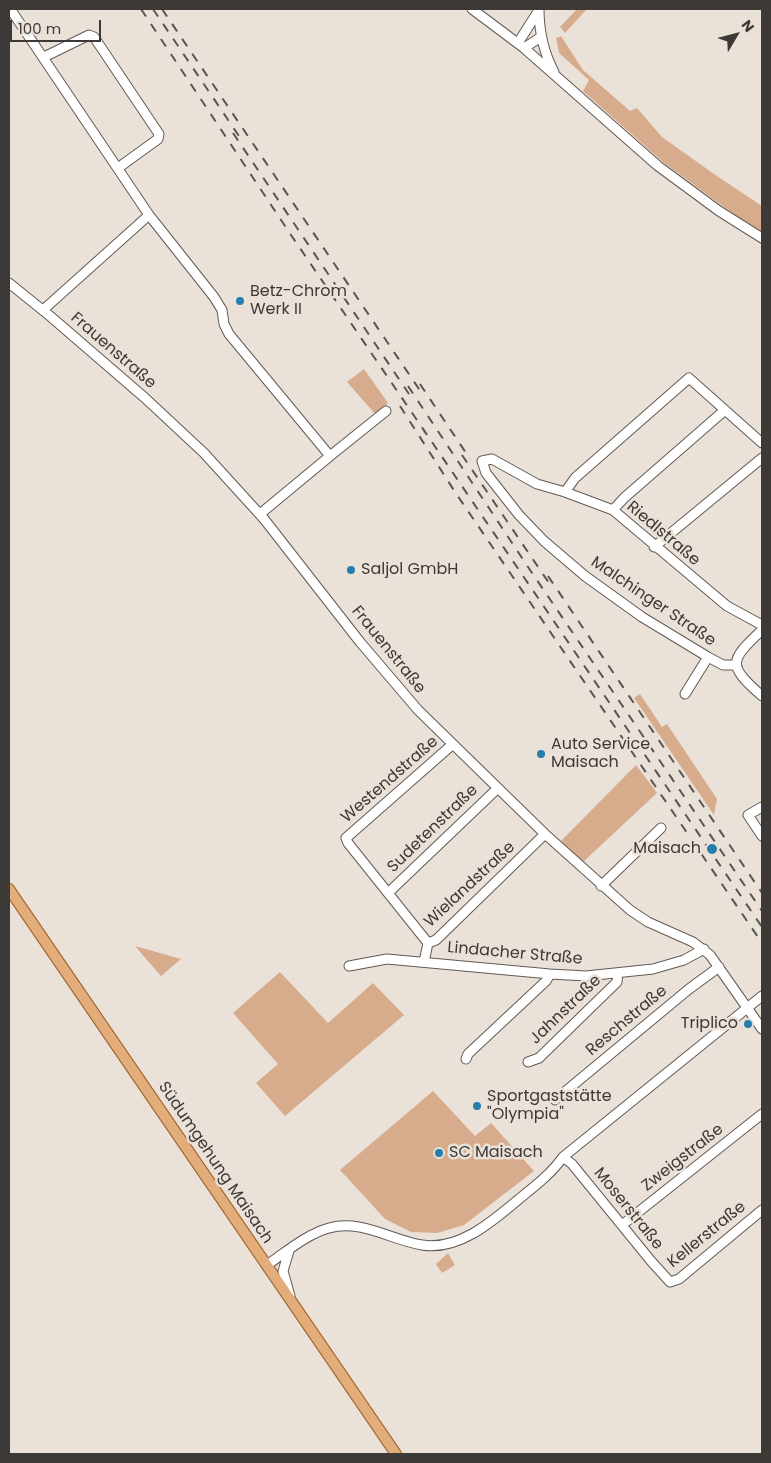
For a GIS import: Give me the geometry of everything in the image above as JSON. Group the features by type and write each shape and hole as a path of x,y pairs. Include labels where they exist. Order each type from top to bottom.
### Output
{"main road":[{"name":"Südumgehung Maisach","path":"9,889 396,1454"}],"street":[{"path":"472,9 521,46 658,166 720,211 762,238"},
{"path":"521,46 539,9"},
{"path":"539,9 544,52 556,76"},
{"path":"11,10 150,215 214,297 222,310 224,324 229,334 330,456"},
{"path":"44,57 90,35 94,37 159,134 158,139 118,168"},
{"path":"521,46 541,37"},
{"path":"43,310 150,215"},
{"name":"Frauenstraße","path":"9,283 144,398 197,447 260,514 392,681 427,720 545,834 630,910 648,922 681,936 704,949 713,958 762,1029"},
{"path":"565,492 575,478 689,378 762,443"},
{"path":"613,510 725,410"},
{"path":"260,514 386,411"},
{"path":"654,547 762,458"},
{"name":"Riedlstraße","path":"482,461 492,459 536,484 565,492 613,510 654,547 727,606 762,625"},
{"name":"Malchinger Straße","path":"482,461 486,473 520,515 544,541 585,576 642,617 708,657 723,665 736,665"},
{"path":"762,630 740,652 736,665 742,678 762,696"},
{"path":"685,694 708,657"},
{"name":"Westendstraße","path":"388,893 348,844 346,838 453,744"},
{"name":"Sudetenstraße","path":"388,893 498,788"},
{"path":"762,807 748,815 762,836"},
{"path":"601,886 661,828"},
{"name":"Wielandstraße","path":"424,962 428,943 436,940 545,834"},
{"path":"388,893 428,943"},
{"name":"Lindacher Straße","path":"349,966 387,959 586,976 653,969 684,960 704,949"},
{"name":"Reschstraße","path":"556,1100 689,989 719,967"},
{"name":"Jahnstraße","path":"528,1062 539,1058 617,982 618,973"},
{"path":"466,1059 468,1054 546,981 550,974"},
{"path":"267,1265 310,1237 330,1228 350,1226 362,1228 424,1245 452,1242 483,1228 541,1182 553,1171 563,1157 762,996"},
{"name":"Zweigstraße","path":"622,1225 762,1114"},
{"name":"Moserstraße","path":"563,1157 572,1164 670,1282"},
{"name":"Kellerstraße","path":"670,1282 679,1279 762,1210"},
{"path":"289,1251 283,1271 293,1304"}],"shaded area":[{"path":"577,9 587,9 565,33 560,27"},
{"path":"561,36 583,70 630,111 637,108 662,137 762,206 762,235 663,162 583,91 589,80 559,53 556,38"},
{"path":"364,369 388,403 376,415 347,382"},
{"path":"640,694 662,727 667,724 717,799 714,815 634,698"},
{"path":"636,765 657,793 583,862 561,841"},
{"path":"135,946 181,959 161,976"},
{"path":"280,972 328,1023 373,983 404,1015 285,1116 256,1083 278,1064 233,1013"},
{"name":"SC Maisach","path":"433,1091 475,1136 491,1123 534,1171 464,1225 437,1233 411,1232 385,1219 340,1170"},
{"path":"448,1253 455,1265 442,1273 436,1264"}],"railway":[{"path":"141,9 291,235 762,927"},
{"path":"153,9 239,136"},
{"path":"162,9 421,392"},
{"path":"233,133 409,394"},
{"path":"420,384 470,459"},
{"path":"408,386 528,567 762,911"},
{"path":"400,406 455,492 762,943"},
{"path":"462,455 549,583"},
{"path":"548,576 762,893"}],"place":[{"name":"Betz-Chrom Werk II","path":"240,301"},
{"name":"Saljol GmbH","path":"351,570"},
{"name":"Auto Service Maisach","path":"541,754"},
{"name":"Maisach","path":"712,849"},
{"name":"Triplico","path":"748,1024"},
{"name":"Sportgaststätte \"Olympia\"","path":"477,1106"},
{"name":"SC Maisach","path":"439,1153"}]}
